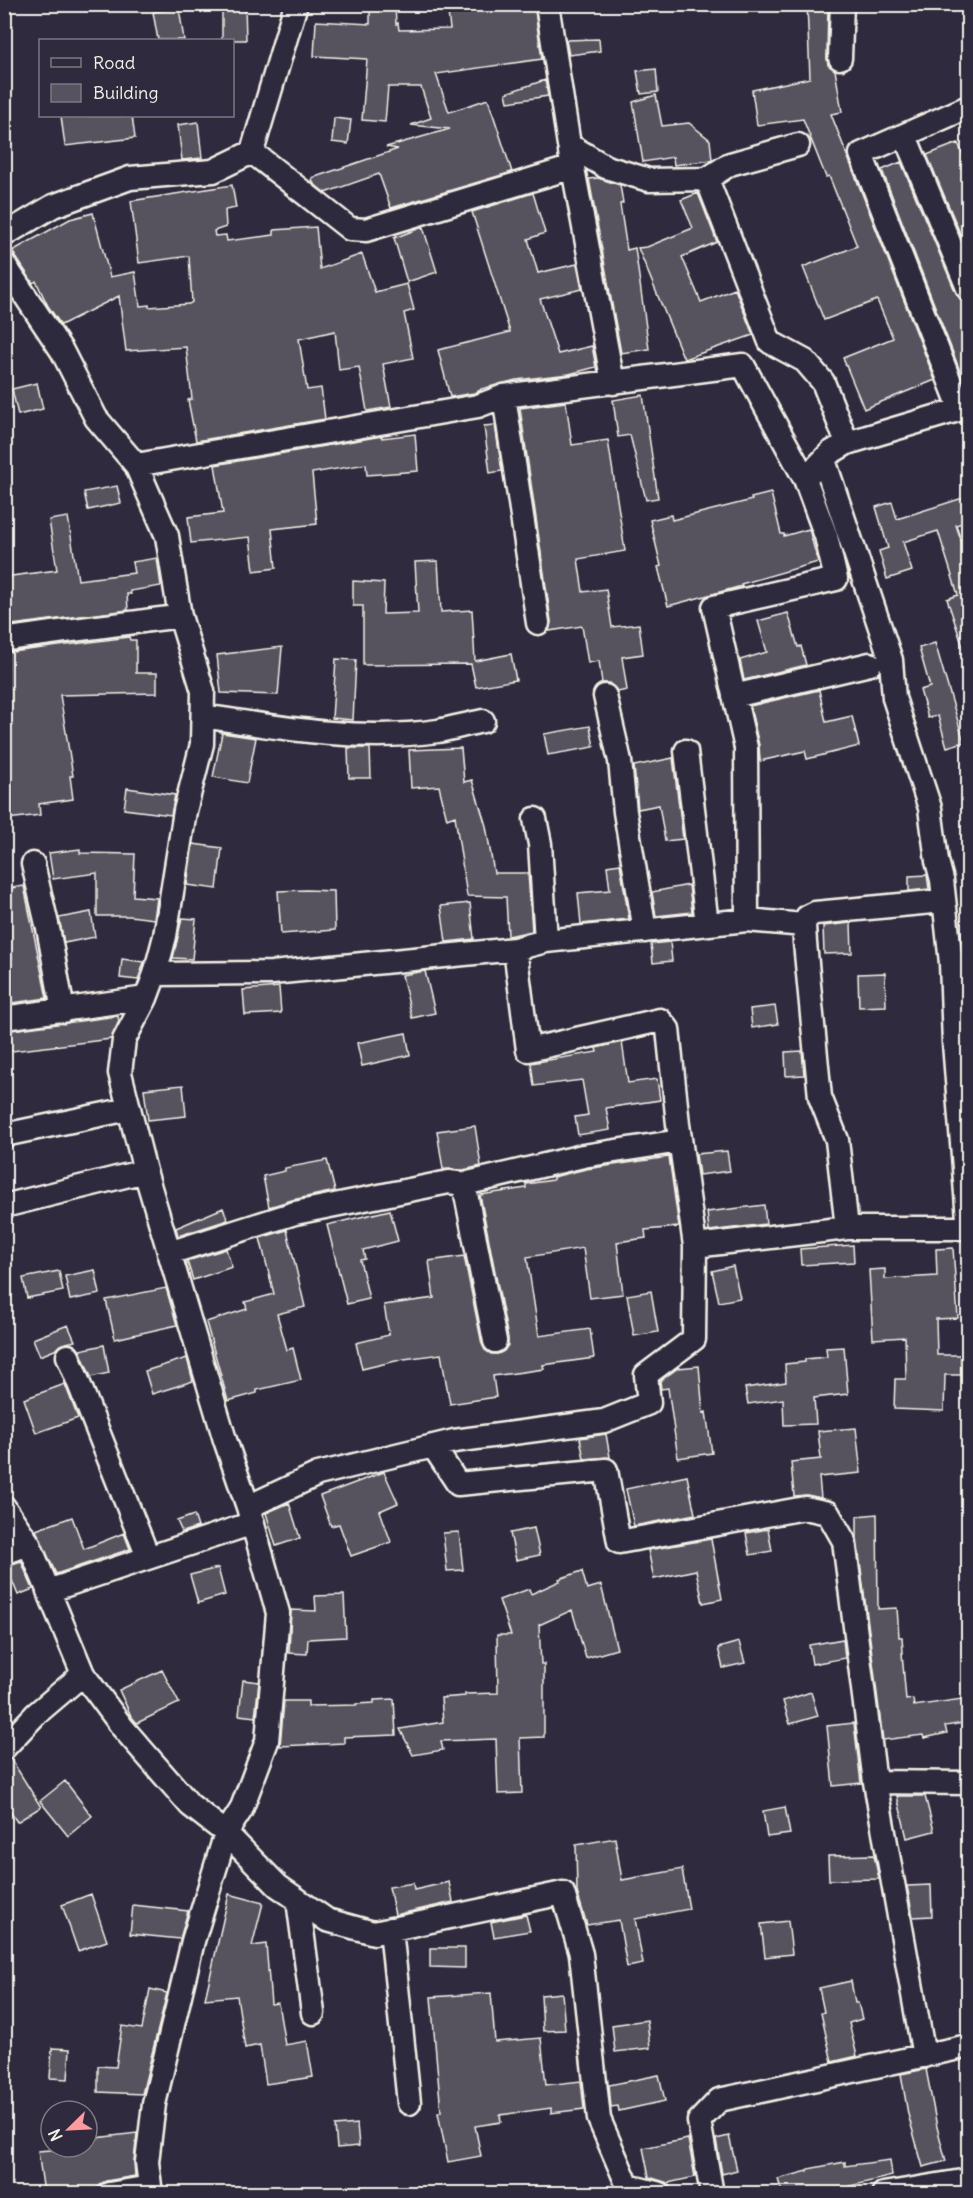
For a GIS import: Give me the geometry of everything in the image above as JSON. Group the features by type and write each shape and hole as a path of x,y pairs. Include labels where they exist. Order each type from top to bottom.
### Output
{"street":[{"path":"4,235 53,206 130,178 213,171 252,152 296,4"},
{"path":"547,4 569,145 613,382"},
{"path":"840,58 842,4"},
{"path":"805,479 830,453 848,443 965,408 861,154 966,115"},
{"path":"905,136 969,288"},
{"path":"569,145 606,167 649,180 707,179 730,164 798,144"},
{"path":"252,152 350,229 366,230 573,167"},
{"path":"707,179 771,342 805,361 824,382 848,443"},
{"path":"4,264 62,351 96,418 136,465 167,536 180,616 203,691 202,744 185,812 165,936 146,998 124,1040 120,1074 169,1253 225,1440 251,1515 278,1613 267,1742 241,1810 226,1833 193,1941 154,2104 147,2162 151,2190 109,2193"},
{"path":"136,465 466,408 504,396 743,365 805,479 826,536 836,579 714,607 746,748 747,920"},
{"path":"504,396 538,623"},
{"path":"824,460 891,660 894,698 930,808 937,861 942,880 951,963 954,1043 965,1144 969,1219"},
{"path":"4,640 49,632 116,626 180,616"},
{"path":"734,696 870,664"},
{"path":"605,696 620,761 625,812 645,931"},
{"path":"203,716 292,730 385,735 438,731 483,721"},
{"path":"686,751 707,924"},
{"path":"534,819 540,844 546,941"},
{"path":"33,864 49,933 63,1011"},
{"path":"848,1228 837,1140 820,1097 804,926 807,917 815,913 943,901"},
{"path":"155,974 272,973 515,949 546,941 747,920 804,926"},
{"path":"48,1591 148,1557 251,1515 318,1474 454,1441 604,1421 649,1403 646,1375 694,1339 695,1246 680,1141 668,1029 660,1020 528,1050 515,949"},
{"path":"4,1018 146,998"},
{"path":"4,1135 129,1109"},
{"path":"169,1253 295,1213 449,1182 464,1184 583,1156 680,1141"},
{"path":"4,1206 145,1171"},
{"path":"464,1184 495,1341"},
{"path":"695,1246 848,1228 969,1228"},
{"path":"68,1356 148,1557"},
{"path":"433,1446 458,1484 606,1470 619,1542 805,1508 828,1513 844,1541 875,1782 924,2056"},
{"path":"4,1507 29,1544 83,1674 123,1728 189,1805 226,1833 278,1886 298,1900 327,1920 374,1933 563,1893 581,1954 599,2119 628,2186 660,2193"},
{"path":"4,1553 29,1544"},
{"path":"4,1748 36,1714 83,1674"},
{"path":"875,1782 969,1783"},
{"path":"298,1900 313,2013"},
{"path":"391,1929 409,2103"},
{"path":"712,2193 699,2121 719,2100 969,2046"},
{"path":"896,2192 969,2180"}],"building":[{"path":"222,4 245,4 246,40 222,39"},
{"path":"370,4 395,4 396,24 398,23 399,30 450,29 447,4 534,4 542,59 436,74 449,112 488,99 512,172 391,208 379,174 325,193 313,183 312,178 398,149 386,147 450,129 411,125 431,118 421,87 388,87 385,122 362,120 367,59 314,56 316,21 370,24"},
{"path":"807,4 828,4 827,58 828,65 835,70 842,112 831,114 935,380 864,409 843,358 893,338 877,300 824,320 803,267 857,246 803,119 757,125 752,90 810,78"},
{"path":"179,8 184,39 158,39 153,12"},
{"path":"599,39 600,51 569,55 566,40"},
{"path":"656,69 658,92 641,94 637,71"},
{"path":"545,80 548,96 508,102 506,93"},
{"path":"656,95 662,126 689,123 710,140 712,160 674,165 673,157 643,162 633,102"},
{"path":"61,117 132,117 135,138 65,146"},
{"path":"334,118 351,120 348,144 332,142"},
{"path":"198,122 202,158 182,160 178,125"},
{"path":"958,143 969,170 969,254 927,155"},
{"path":"901,162 956,293 960,299 969,301 969,367 960,371 882,170"},
{"path":"598,178 620,185 623,203 620,204 627,250 635,248 649,349 621,353 589,179"},
{"path":"232,185 236,208 225,210 226,227 214,231 215,236 226,235 227,241 274,235 274,230 316,227 320,269 362,254 375,292 407,284 414,310 404,313 413,358 383,364 391,407 367,411 359,367 339,370 335,331 299,339 307,390 321,388 325,419 196,441 188,400 192,399 186,347 126,351 119,296 61,325 48,306 36,281 33,283 12,251 70,219 93,213 110,277 135,272 140,306 189,304 192,302 189,256 139,263 131,201"},
{"path":"533,193 545,233 528,239 538,273 577,264 582,289 540,299 558,354 592,346 596,367 569,374 516,380 474,393 450,397 438,350 510,332 472,212"},
{"path":"698,193 717,242 682,257 701,302 735,289 753,335 684,359 638,248 647,247 693,228 681,200"},
{"path":"423,227 437,272 407,282 394,238"},
{"path":"37,383 43,409 18,415 12,389"},
{"path":"643,395 658,498 646,500 630,435 618,437 613,400"},
{"path":"566,402 572,445 608,440 625,551 578,559 583,592 606,589 612,627 639,624 643,654 622,657 627,690 618,692 609,683 602,683 599,661 588,663 582,626 549,631 551,621 520,408"},
{"path":"495,425 502,471 490,473 484,426"},
{"path":"415,434 418,471 367,475 366,464 312,473 317,524 272,529 276,568 254,571 250,537 191,543 188,517 223,513 215,465 382,436 382,438"},
{"path":"117,486 121,503 88,510 84,492"},
{"path":"771,493 781,534 784,536 809,529 818,562 668,606 650,520 671,515 672,520"},
{"path":"969,496 969,521 956,525 969,564 969,652 965,653 947,599 958,595 938,531 903,542 912,571 887,579 879,551 888,548 876,507 892,502 897,519"},
{"path":"68,517 78,580 134,573 132,562 157,558 161,586 130,591 131,594 127,594 128,610 4,626 4,577 57,570 49,520"},
{"path":"438,561 441,612 472,610 475,661 511,654 516,680 476,687 471,664 363,665 363,606 353,606 353,581 384,583 383,614 418,613 415,562"},
{"path":"788,613 806,665 744,680 740,660 767,652 758,621"},
{"path":"129,637 130,640 136,640 136,673 157,673 157,693 60,695 73,776 70,776 73,799 39,804 40,815 8,819 4,797 4,653"},
{"path":"935,643 964,742 947,747 938,716 928,718 920,690 930,687 919,648"},
{"path":"282,647 278,695 221,693 217,655"},
{"path":"336,659 356,660 353,720 332,718"},
{"path":"819,690 826,722 852,716 859,746 807,759 805,751 760,761 759,745 750,706"},
{"path":"590,726 594,747 548,755 544,734"},
{"path":"222,733 256,738 247,783 213,777"},
{"path":"348,748 370,748 371,778 349,778"},
{"path":"461,748 464,782 472,780 486,826 494,873 528,873 532,931 508,936 506,897 467,896 455,816 447,819 439,786 411,788 409,750"},
{"path":"673,758 683,839 665,841 659,805 638,809 634,766"},
{"path":"127,788 175,795 171,815 124,809"},
{"path":"193,844 222,848 217,889 187,885"},
{"path":"80,849 80,853 135,854 133,896 157,898 154,919 97,916 97,873 53,879 49,853"},
{"path":"620,864 629,919 581,924 578,893 610,890 607,866"},
{"path":"927,875 929,889 909,891 909,876"},
{"path":"689,885 692,912 656,916 652,892"},
{"path":"24,886 47,998 12,1003 6,958 12,958 4,916 4,889"},
{"path":"278,891 334,891 335,930 281,934"},
{"path":"470,903 474,939 446,942 441,906"},
{"path":"91,912 95,937 64,943 59,918"},
{"path":"182,918 196,919 192,959 173,958"},
{"path":"851,923 852,953 824,954 823,926"},
{"path":"670,942 672,961 653,963 651,944"},
{"path":"122,959 144,962 138,980 120,978"},
{"path":"425,971 435,1013 412,1018 402,975"},
{"path":"885,973 886,1006 859,1007 858,974"},
{"path":"279,987 281,1013 245,1015 243,990"},
{"path":"775,1006 778,1024 752,1028 750,1009"},
{"path":"118,1016 119,1021 111,1039 4,1052 4,1031"},
{"path":"406,1033 410,1055 362,1066 357,1043"},
{"path":"622,1042 628,1083 657,1079 660,1100 606,1108 610,1130 578,1135 575,1117 588,1115 582,1080 534,1086 531,1063 597,1052 596,1048"},
{"path":"802,1051 804,1075 786,1076 785,1052"},
{"path":"183,1085 186,1116 148,1120 144,1089"},
{"path":"475,1126 481,1166 463,1170 443,1169 437,1131"},
{"path":"727,1151 730,1171 699,1175 696,1154"},
{"path":"669,1157 679,1227 645,1230 646,1238 617,1242 623,1294 590,1298 583,1248 527,1257 539,1336 590,1329 594,1358 543,1365 544,1369 493,1376 496,1397 450,1404 441,1354 404,1359 362,1369 356,1343 389,1335 384,1305 434,1298 429,1261 464,1256 482,1344 491,1354 504,1351 508,1345 508,1338 480,1195 526,1188 526,1184 553,1180 553,1177 586,1169"},
{"path":"327,1160 335,1191 269,1207 263,1176 285,1171 285,1168"},
{"path":"764,1205 766,1224 709,1231 707,1212"},
{"path":"223,1208 228,1220 178,1236 176,1228"},
{"path":"390,1210 398,1241 363,1250 365,1259 360,1260 369,1299 347,1304 327,1225"},
{"path":"287,1230 305,1307 277,1314 287,1350 293,1348 301,1380 257,1390 257,1393 228,1401 206,1322 247,1309 245,1302 274,1294 260,1238"},
{"path":"853,1245 854,1262 801,1265 800,1249"},
{"path":"953,1248 958,1318 936,1319 937,1355 961,1355 961,1375 945,1375 944,1411 894,1409 895,1379 906,1379 905,1337 873,1339 869,1270 885,1269 885,1279 937,1276 936,1249"},
{"path":"226,1249 232,1267 193,1280 187,1261"},
{"path":"733,1266 740,1298 719,1302 712,1271"},
{"path":"95,1270 100,1294 70,1300 65,1276"},
{"path":"59,1271 63,1291 27,1298 23,1278"},
{"path":"166,1288 177,1325 115,1339 106,1300"},
{"path":"651,1291 658,1332 634,1336 627,1295"},
{"path":"68,1325 75,1341 62,1344 57,1349 40,1356 33,1339"},
{"path":"104,1345 109,1373 91,1377 80,1350"},
{"path":"844,1347 848,1394 814,1398 816,1424 784,1425 783,1399 748,1404 745,1388 786,1382 785,1364 827,1357 826,1348"},
{"path":"187,1358 193,1381 152,1394 145,1371"},
{"path":"699,1366 703,1413 706,1412 712,1453 678,1458 668,1388 661,1389 660,1381 678,1368"},
{"path":"65,1384 78,1418 36,1433 24,1399"},
{"path":"856,1428 861,1473 819,1477 821,1498 807,1495 794,1496 791,1462 821,1459 818,1431"},
{"path":"606,1434 610,1457 584,1459 580,1438"},
{"path":"384,1472 398,1503 380,1511 391,1542 351,1556 339,1524 331,1526 320,1496"},
{"path":"687,1476 695,1514 634,1526 626,1489"},
{"path":"289,1503 300,1538 276,1546 266,1513"},
{"path":"877,1514 878,1609 897,1608 899,1637 902,1637 906,1700 913,1699 914,1706 969,1698 969,1722 945,1726 947,1733 924,1738 923,1735 883,1740 857,1538 857,1516"},
{"path":"194,1515 198,1527 182,1532 177,1521"},
{"path":"72,1517 84,1549 124,1533 130,1549 56,1574 36,1530"},
{"path":"534,1528 540,1555 516,1560 510,1533"},
{"path":"768,1529 772,1551 750,1555 746,1533"},
{"path":"459,1532 463,1570 447,1571 443,1533"},
{"path":"711,1539 722,1599 703,1603 696,1570 654,1579 648,1550"},
{"path":"21,1561 33,1589 18,1595 6,1566"},
{"path":"218,1568 225,1595 198,1603 190,1575"},
{"path":"582,1571 587,1589 601,1585 617,1649 586,1658 572,1610 539,1625 541,1664 544,1664 544,1737 520,1738 522,1793 498,1794 496,1739 441,1741 443,1750 413,1755 400,1729 443,1722 441,1698 465,1696 465,1694 498,1693 497,1635 511,1635 499,1600 529,1589 531,1594 560,1581 559,1579"},
{"path":"344,1595 346,1637 308,1639 307,1654 289,1653 291,1610 316,1611 315,1596"},
{"path":"843,1639 845,1658 812,1664 809,1645"},
{"path":"739,1642 745,1663 723,1668 718,1648"},
{"path":"162,1670 179,1703 137,1723 131,1716 119,1690"},
{"path":"243,1680 259,1682 255,1717 239,1715"},
{"path":"811,1692 818,1716 790,1724 783,1701"},
{"path":"394,1699 396,1735 344,1737 344,1743 280,1746 284,1701 308,1701 308,1706 356,1705 374,1703 374,1700"},
{"path":"854,1723 861,1783 833,1786 827,1726"},
{"path":"11,1759 41,1807 17,1822 4,1802 4,1761"},
{"path":"65,1781 92,1816 68,1836 40,1801"},
{"path":"897,1796 925,1796 934,1831 907,1838"},
{"path":"785,1807 790,1834 767,1837 763,1811"},
{"path":"615,1838 622,1880 682,1869 689,1909 635,1919 643,1964 627,1967 619,1920 587,1925 577,1892 576,1845"},
{"path":"874,1855 879,1879 829,1880 828,1856"},
{"path":"449,1882 453,1902 395,1915 389,1887 413,1883 414,1890"},
{"path":"931,1885 932,1916 913,1917 907,1886"},
{"path":"91,1894 107,1941 78,1951 62,1905"},
{"path":"229,1894 263,1903 252,1946 266,1944 271,2004 278,2003 285,2045 307,2041 313,2077 266,2084 260,2045 245,2048 237,1996 205,1999"},
{"path":"133,1905 188,1911 180,1939 130,1934"},
{"path":"526,1915 530,1931 494,1937 491,1922"},
{"path":"788,1921 792,1954 765,1957 761,1924"},
{"path":"430,1948 465,1948 465,1968 430,1967"},
{"path":"851,1981 855,2003 858,2003 862,2019 849,2023 857,2056 832,2062 821,2013 824,2012 819,1988"},
{"path":"150,1989 167,1993 142,2094 98,2092 98,2066 116,2067 122,2026 142,2029"},
{"path":"491,1993 495,2042 541,2038 546,2085 581,2081 584,2109 551,2113 551,2108 500,2115 501,2122 475,2126 481,2156 448,2162 438,2113 441,2112 431,1997"},
{"path":"562,1993 565,2030 543,2031 541,1995"},
{"path":"647,2020 650,2048 615,2052 612,2025"},
{"path":"52,2048 70,2049 68,2079 50,2078"},
{"path":"926,2069 946,2161 923,2167 908,2114 901,2074"},
{"path":"659,2075 665,2101 619,2111 618,2106 611,2107 609,2085"},
{"path":"357,2124 359,2146 337,2148 335,2126"},
{"path":"137,2133 135,2176 106,2181 100,2184 96,2192 44,2193 39,2159 99,2159 99,2138"},
{"path":"729,2136 737,2170 722,2174 716,2139"},
{"path":"688,2139 695,2177 668,2183 649,2177 643,2148"},
{"path":"890,2160 892,2176 850,2186 851,2191 840,2193 782,2193 778,2179 808,2171 808,2169 845,2162 845,2166"}]}
